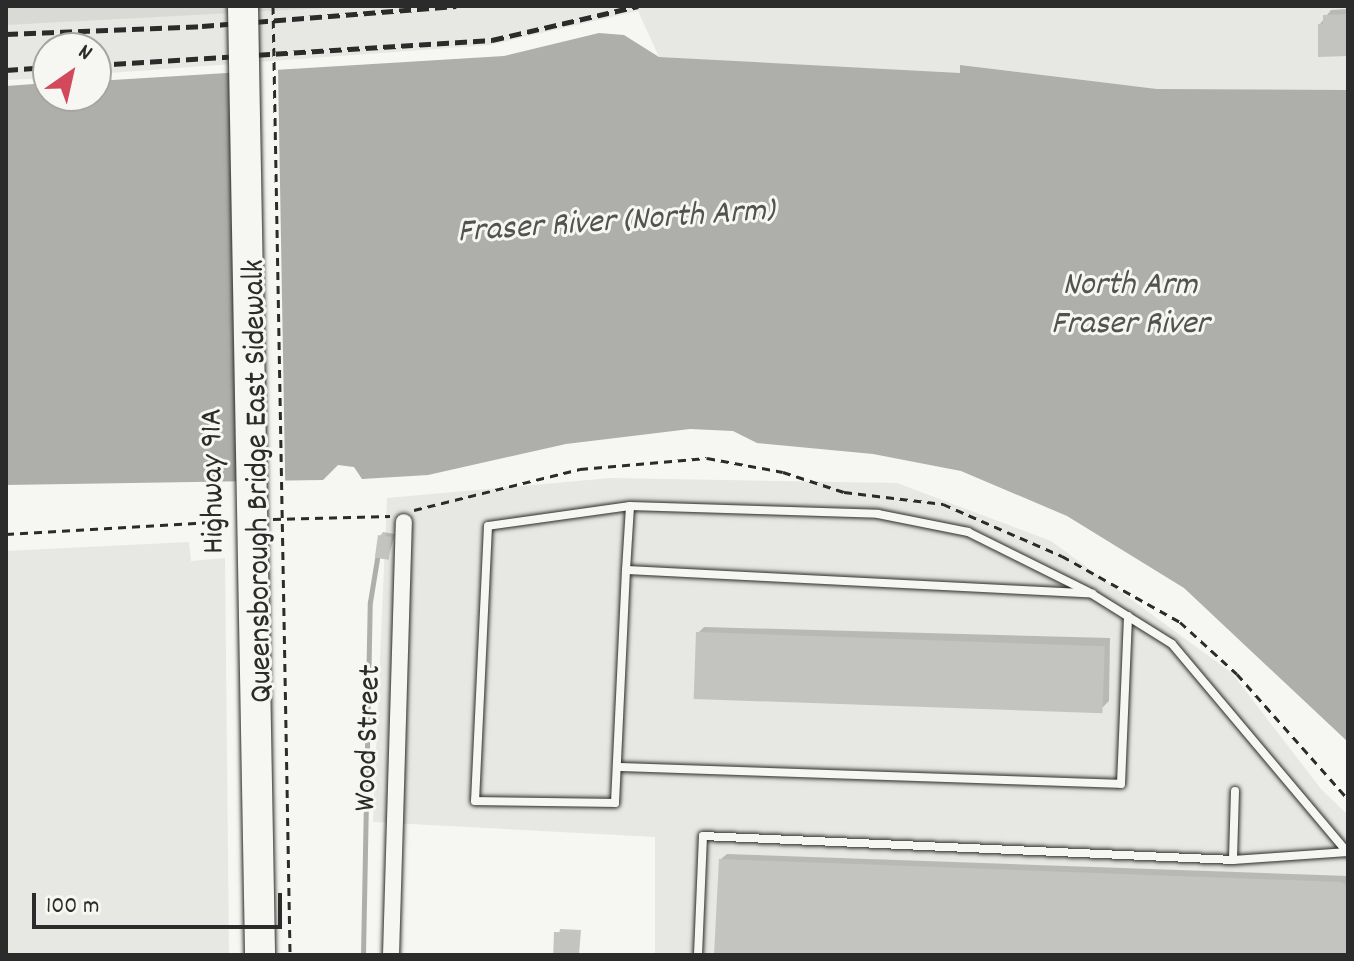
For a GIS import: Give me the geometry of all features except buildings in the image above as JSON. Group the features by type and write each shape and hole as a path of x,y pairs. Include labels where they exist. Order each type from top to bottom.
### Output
{"highway":[{"name":"Highway 91A","path":"243,6 260,955"},
{"name":"Highway 91A","path":"263,6 278,955"}],"street":[{"name":"Wood Street","path":"391,955 404,522"}],"lane":[{"path":"630,506 615,803 475,801 488,526 630,506 878,514 968,532 1092,594 1172,644 1348,853"},
{"path":"626,570 1092,594"},
{"path":"617,767 1121,784 1128,616"},
{"path":"1233,860 1235,791"},
{"path":"698,955 703,836 1233,860 1348,853"}],"path":[{"name":"Queensborough Bridge East Sidewalk","path":"273,6 290,955"},
{"path":"265,520 390,516 404,522 426,504 472,498 580,469 683,459 727,459 844,492 943,504 1062,556 1180,622 1237,674 1348,799"},
{"path":"6,534 234,521"}],"shaded area":[{"path":"6,6 1348,6 1348,90 1156,89 960,65 961,74 659,57 638,11 490,45 112,73 112,32 32,32 32,79 6,80"},
{"path":"6,6 362,6 6,25"},
{"path":"610,478 897,483 1051,541 1232,673 1321,789 1348,815 1348,955 655,955 655,837 373,822 387,498"},
{"path":"189,542 191,561 225,558 229,955 6,955 6,551"}],"water":[{"name":"North Arm Fraser River","path":"599,33 624,35 659,57 960,73 960,65 1157,89 1348,90 1348,742 1184,588 1067,516 961,471 873,454 757,443 733,431 690,429 566,444 428,475 362,479 354,467 338,465 323,480 6,485 6,86 32,84 32,112 112,112 112,80 504,56"}],"pier":[{"path":"278,68 285,485 236,486 229,69"}],"waterway":[{"path":"363,955 370,602 377,559"}],"railway":[{"path":"6,34 202,26 456,6"},
{"path":"112,64 492,40 638,6"},
{"path":"6,70 32,68"}],"water label":[{"name":"Fraser River (North Arm)","path":"616,223"}]}
